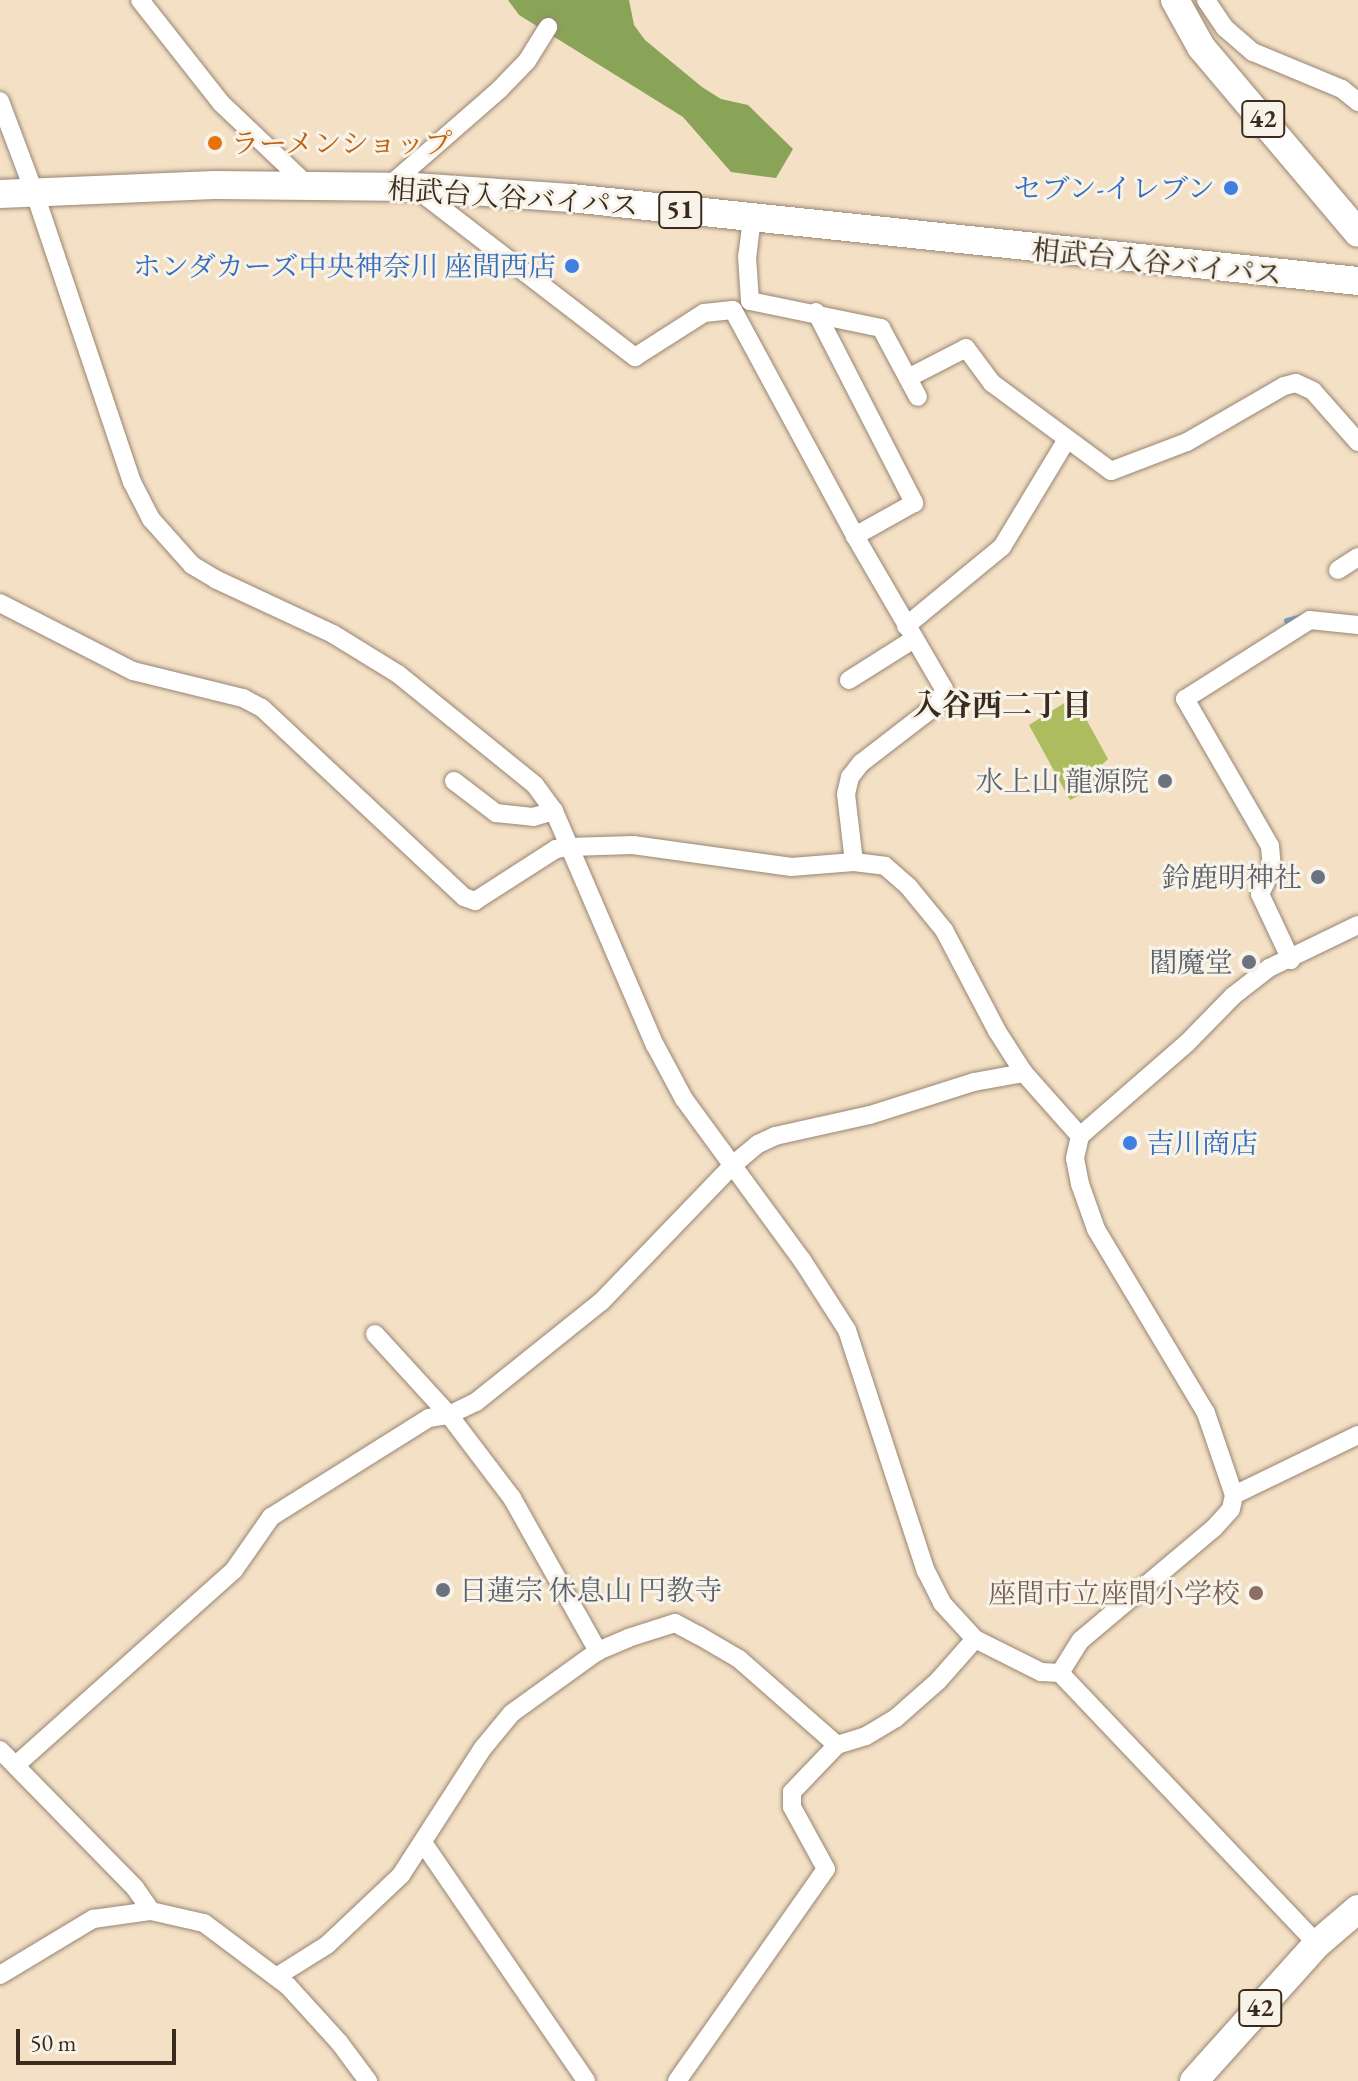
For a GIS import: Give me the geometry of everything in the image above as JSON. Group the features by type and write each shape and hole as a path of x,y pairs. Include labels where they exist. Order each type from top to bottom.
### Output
{"main road":[{"name":"42","path":"1175,0 1201,47 1358,233"},
{"name":"相武台入谷バイパス","path":"0,194 307,185 402,187 571,198 1358,281"},
{"name":"42","path":"1203,2078 1317,1944 1358,1909"}],"street":[{"path":"140,0 162,33 221,103 307,185"},
{"path":"1206,0 1225,28 1253,52 1342,89 1358,102"},
{"path":"548,27 527,61 402,187 635,357 704,313 733,310 855,536 944,689 943,697 861,763 850,777 846,794 854,862"},
{"path":"0,101 35,194 132,482 151,519 174,547 215,579 333,634 398,674 535,785 554,811 655,1045 684,1099 734,1164 847,1330 926,1571 942,1603 975,1639 1041,1672 1060,1673 1317,1944"},
{"path":"752,218 747,256 750,301 816,312 881,328 918,397"},
{"path":"816,312 914,503 855,536"},
{"path":"908,378 966,348 992,383 1066,441 1111,471 1129,467 1187,442 1284,386 1296,383 1313,391 1358,442"},
{"path":"849,680 910,632 1002,547 1066,441"},
{"path":"1338,570 1358,557"},
{"path":"0,603 133,671 243,698 262,708 464,897 475,901 556,849 569,847 633,845 791,867 854,862 885,866 908,886 944,930 997,1031 1024,1073 1080,1136"},
{"path":"1291,960 1260,894 1272,869 1270,846 1185,699 1310,620 1358,625"},
{"path":"454,781 496,813 533,817 554,811"},
{"path":"1060,1673 1081,1640 1214,1528 1231,1509 1234,1495 1206,1413 1096,1229 1080,1184 1075,1158 1080,1136 1187,1043 1233,996 1269,968 1358,925"},
{"path":"151,1911 135,1888 5,1756 234,1570 271,1517 429,1418 449,1415 476,1402 601,1302 734,1164 775,1136 870,1115 974,1082 1024,1073"},
{"path":"375,1334 449,1415 512,1498 598,1651"},
{"path":"1234,1495 1358,1435"},
{"path":"276,1977 327,1945 364,1914 401,1875 424,1844 483,1748 512,1713 598,1651 675,1623 739,1659 837,1745"},
{"path":"677,2081 826,1869 792,1807 792,1792 837,1745 866,1736 896,1718 938,1681 975,1639"},
{"path":"424,1844 586,2081"},
{"path":"0,1975 93,1919 151,1911 204,1923 288,1986 339,2042 368,2081"}],"green space":[{"path":"508,0 629,0 634,25 645,40 721,99 748,105 793,149 776,178 731,172 683,117 519,15"},
{"path":"1074,697 1108,759 1096,770 1102,784 1070,800 1029,725"}],"waterway":[{"path":"1287,621 1303,617"}],"place":[{"name":"ラーメンショップ","path":"215,143"},
{"name":"セブン-イレブン","path":"1231,188"},
{"name":"ホンダカーズ中央神奈川 座間西店","path":"572,266"},
{"name":"水上山 龍源院","path":"1165,781"},
{"name":"鈴鹿明神社","path":"1318,877"},
{"name":"閻魔堂","path":"1249,962"},
{"name":"吉川商店","path":"1130,1143"},
{"name":"日蓮宗 休息山 円教寺","path":"443,1590"},
{"name":"座間市立座間小学校","path":"1256,1593"}],"district":[{"name":"入谷西二丁目","path":"1002,705"}]}
